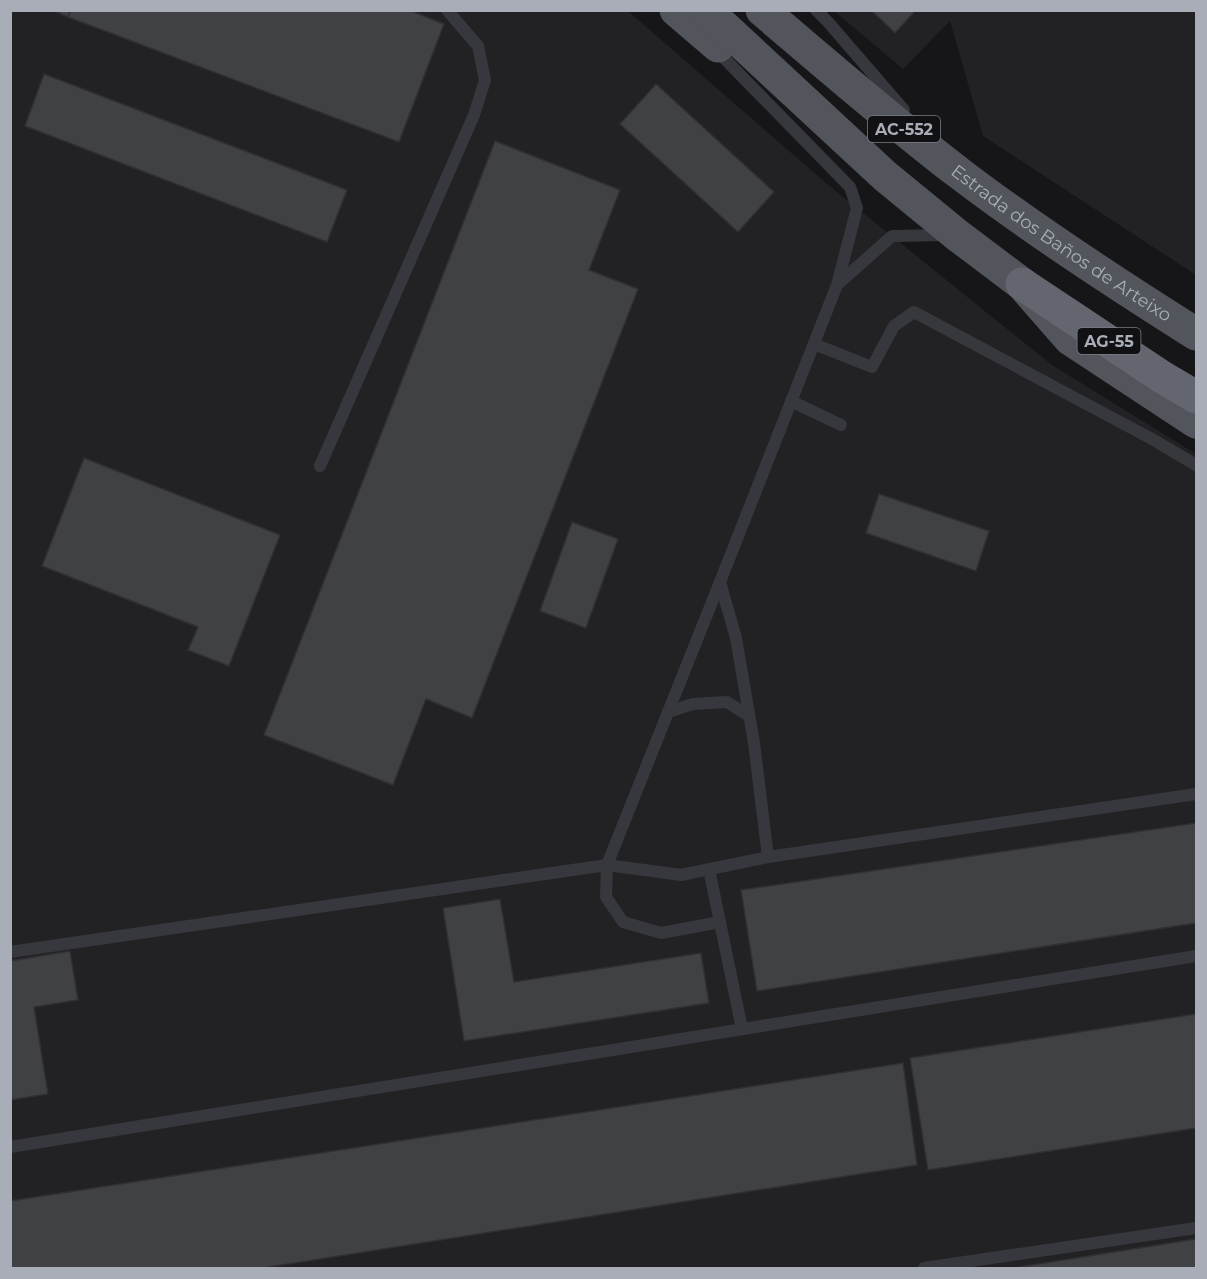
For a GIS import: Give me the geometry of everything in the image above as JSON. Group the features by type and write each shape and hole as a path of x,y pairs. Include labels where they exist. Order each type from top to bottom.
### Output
{"highway":[{"name":"AG-55","path":"1022,284 1162,377 1197,397"}],"main road":[{"name":"Estrada dos Baños de Arteixo","path":"762,10 863,96 958,172 1051,240 1197,334"},
{"name":"AC-552","path":"797,10 904,110 1051,240"},
{"name":"AC-552","path":"690,14 790,104 1022,284 1070,339 1197,422"}],"lane":[{"path":"320,466 474,115 485,80 478,46 447,10"},
{"path":"816,10 904,110"},
{"path":"690,14 850,187 857,208 837,285 607,866 606,897 623,922 662,933 720,922"},
{"path":"837,285 892,236 957,235"},
{"path":"814,344 872,367 894,326 914,312 1118,420 1197,465"},
{"path":"791,401 841,425"},
{"path":"720,582 736,638 750,716 768,857"},
{"path":"668,712 693,704 727,702 750,716"},
{"path":"10,952 607,866 681,875 768,857 1197,795"},
{"path":"709,869 742,1029"},
{"path":"10,1147 1197,956"},
{"path":"924,1269 1197,1228"}],"shaded area":[{"path":"10,11 628,11 827,184 1052,365 1196,454 1196,1268 11,1268"},
{"path":"834,11 1196,11 1196,275 983,136 950,21 903,69"}],"building":[{"path":"52,10 71,10 68,17"},
{"path":"71,10 409,10 444,24 399,142 68,17"},
{"path":"871,10 916,10 895,33"},
{"path":"44,74 347,190 327,242 25,126"},
{"path":"656,84 774,192 738,232 620,124"},
{"path":"495,141 620,190 589,270 638,289 472,718 426,699 393,785 264,735"},
{"path":"84,458 280,535 229,666 188,650 198,627 42,566"},
{"path":"879,494 989,531 976,571 866,533"},
{"path":"572,522 618,539 586,628 540,611"},
{"path":"1196,823 1196,923 757,991 741,890"},
{"path":"500,899 514,982 701,953 709,1003 464,1041 443,908"},
{"path":"70,951 78,1000 34,1007 48,1094 10,1100 10,961"},
{"path":"1196,1014 1196,1128 928,1170 910,1058"},
{"path":"903,1063 917,1165 263,1268 10,1268 10,1201"},
{"path":"1196,1239 1196,1268 1013,1268"}]}
